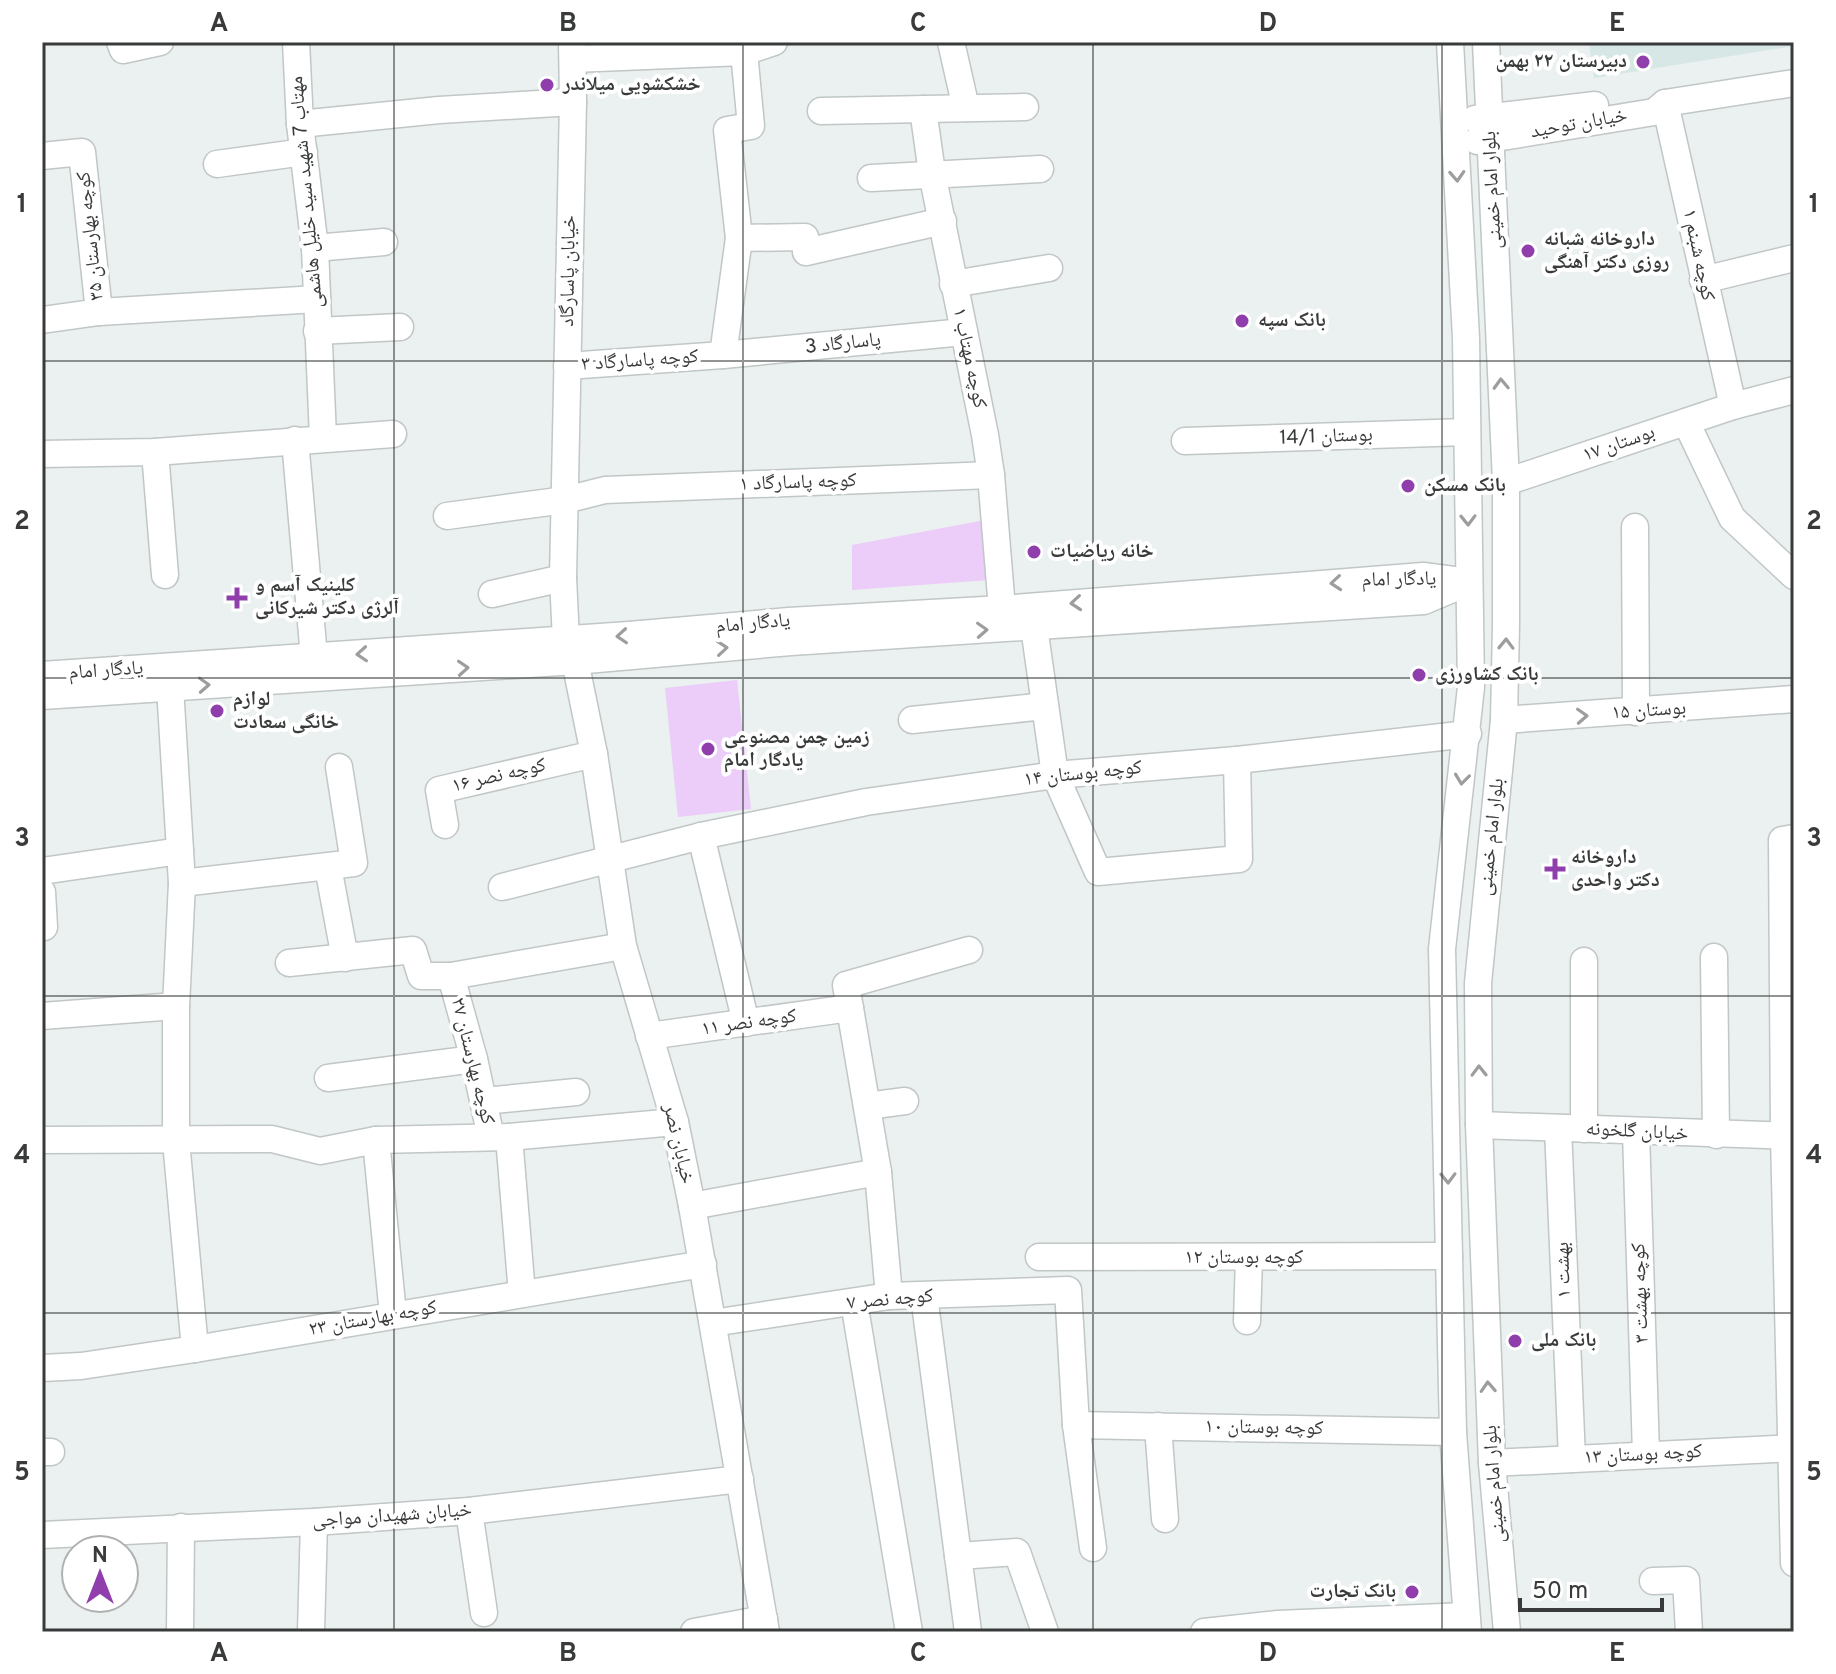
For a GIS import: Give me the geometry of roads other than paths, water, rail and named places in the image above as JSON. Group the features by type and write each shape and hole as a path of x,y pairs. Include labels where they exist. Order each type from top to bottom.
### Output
{"street":[{"path":"120,42 123,50 160,42"},
{"name":"مهتاب 7 شهید سید خلیل هاشمی","path":"296,42 300,124 315,248 323,438"},
{"path":"573,51 744,52 774,42"},
{"path":"951,42 966,108"},
{"name":"بلوار امام خمینی","path":"1450,42 1466,338 1471,687 1442,949 1453,1432 1467,1624"},
{"name":"بلوار امام خمینی","path":"1486,42 1506,482 1504,720 1478,983 1479,1125 1492,1463 1507,1632"},
{"name":"خیابان پاسارگاد","path":"563,578 573,51"},
{"name":"کوچه پاسارگاد ۳","path":"567,366 723,355 739,238 727,130 751,126 744,52"},
{"name":"خیابان توحید","path":"1455,132 1654,112 1665,103 1794,83"},
{"path":"300,124 439,110 573,102"},
{"name":"کوچه شبنم ۱","path":"1665,103 1733,406"},
{"path":"821,111 1025,107"},
{"name":"کوچه مهتاب ۱","path":"923,109 932,173 991,475 1002,609"},
{"name":"کوچه بهارستان ۳۵","path":"42,156 82,152 99,312"},
{"path":"217,164 304,152"},
{"path":"871,178 1040,169"},
{"path":"739,238 805,237 806,252 943,221"},
{"path":"315,248 384,242"},
{"path":"1703,280 1794,258"},
{"path":"953,284 1049,268"},
{"path":"42,320 99,312 317,299"},
{"path":"317,331 400,327"},
{"name":"پاسارگاد 3","path":"723,355 964,332"},
{"name":"بوستان ۱۷","path":"1506,482 1733,406 1794,390"},
{"path":"1686,422 1732,518 1794,576"},
{"name":"بوستان 14/1","path":"1185,441 1467,432"},
{"path":"42,454 155,452 393,434"},
{"path":"295,440 314,657"},
{"path":"155,452 165,575"},
{"name":"کوچه پاسارگاد ۱","path":"447,516 565,500 605,490 991,475"},
{"path":"1635,527 1636,712"},
{"name":"یادگار امام","path":"42,696 790,631 1002,609 1423,576 1469,582"},
{"path":"492,594 563,578"},
{"name":"خیابان نصر","path":"563,578 570,650 594,754 623,946 675,1122 703,1264 765,1626"},
{"name":"یادگار امام","path":"790,631 1034,627 1424,601 1469,582"},
{"path":"1034,627 1055,775 1098,872 1239,859 1237,760"},
{"name":"یادگار امام","path":"42,675 314,657 570,650"},
{"path":"170,687 182,883 176,1006 176,1141 195,1349"},
{"name":"بوستان ۱۵","path":"1504,720 1794,699"},
{"path":"912,720 1045,706"},
{"name":"کوچه بوستان ۱۴","path":"502,887 701,836 866,802 1055,775 1237,760 1468,734"},
{"name":"کوچه نصر ۱۶","path":"445,825 439,790 594,754"},
{"path":"182,883 354,863 339,767"},
{"path":"701,836 746,1023"},
{"path":"1794,838 1782,840 1794,1563"},
{"path":"42,871 180,851"},
{"path":"328,867 345,958"},
{"path":"42,892 44,927"},
{"path":"451,976 623,946"},
{"name":"کوچه بهارستان ۲۷","path":"289,963 413,950 421,976 451,976 484,1101 500,1137 522,1294"},
{"path":"889,1296 878,1172 846,985 969,950"},
{"path":"1714,957 1716,1135"},
{"name":"بهشت ۱","path":"1572,1459 1571,1129 1584,961"},
{"path":"42,1016 176,1006"},
{"name":"کوچه نصر ۱۱","path":"649,1036 850,1008"},
{"path":"328,1078 474,1059"},
{"path":"484,1101 576,1092"},
{"path":"867,1106 905,1101"},
{"path":"42,1140 272,1139 320,1151 376,1140 500,1137 675,1122"},
{"name":"خیابان گلخونه","path":"1479,1125 1789,1136"},
{"name":"کوچه بهشت ۳","path":"1636,1132 1646,1454"},
{"path":"376,1140 393,1315"},
{"path":"692,1206 878,1172"},
{"name":"کوچه بوستان ۱۲","path":"1039,1257 1249,1258 1449,1245 1456,1241 1476,1241 1482,1233"},
{"path":"1247,1321 1249,1258"},
{"name":"کوچه بهارستان ۲۳","path":"42,1368 81,1366 195,1349 703,1264"},
{"name":"کوچه نصر ۷","path":"713,1323 889,1296 1068,1290 1076,1425"},
{"path":"924,1296 968,1632"},
{"path":"854,1302 909,1632"},
{"path":"1450,1319 1468,1309 1478,1312 1485,1319"},
{"path":"1076,1425 1093,1548"},
{"name":"کوچه بوستان ۱۰","path":"1076,1425 1453,1432"},
{"path":"1158,1426 1165,1519"},
{"name":"کوچه بوستان ۱۳","path":"1492,1463 1792,1448"},
{"name":"خیابان شهیدان مواجی","path":"42,1535 469,1511 740,1479"},
{"path":"469,1511 484,1613"},
{"path":"311,1632 314,1522"},
{"path":"180,1632 181,1527"},
{"path":"958,1556 1017,1552 1045,1632"},
{"path":"1653,1581 1686,1580 1689,1632"},
{"path":"1204,1632 1278,1624 1467,1624"},
{"path":"694,1632 765,1626"}],"place":[{"name":"دبیرستان ۲۲ بهمن","path":"1643,62"},
{"name":"خشکشویی میلاندر","path":"547,85"},
{"name":"داروخانه شبانه روزی دکتر آهنگی","path":"1528,251"},
{"name":"بانک سپه","path":"1242,321"},
{"name":"بانک مسکن","path":"1408,486"},
{"name":"خانه ریاضیات","path":"1034,552"},
{"name":"کلینیک آسم و آلرژی دکتر شیرکانی","path":"237,598"},
{"name":"بانک کشاورزی","path":"1419,675"},
{"name":"لوازم خانگی سعادت","path":"217,711"},
{"name":"زمین چمن مصنوعی یادگار امام","path":"708,749"},
{"name":"داروخانه دکتر واحدی","path":"1555,869"},
{"name":"بانک ملی","path":"1515,1341"},
{"name":"بانک تجارت","path":"1412,1592"}]}
